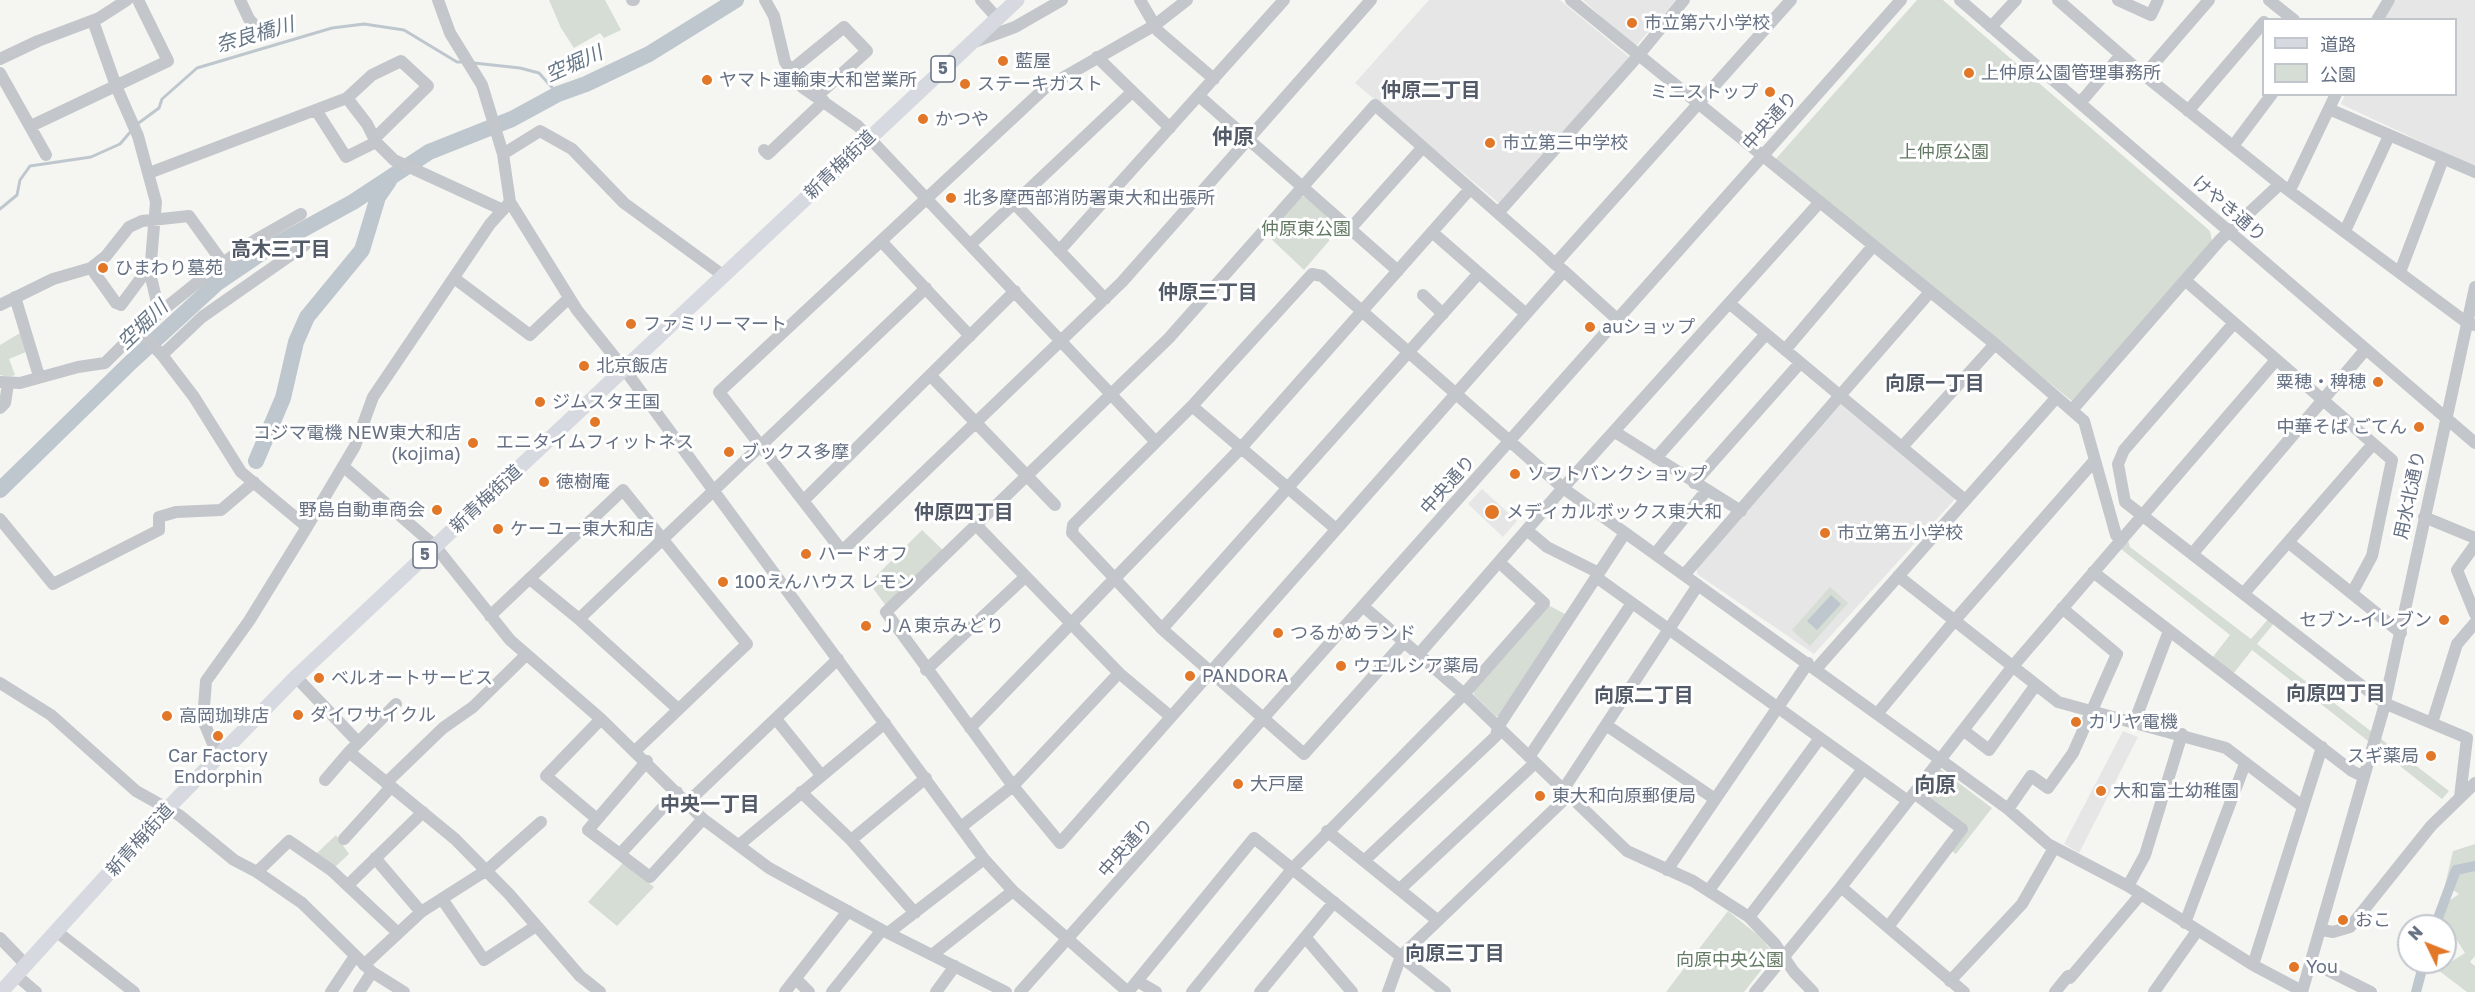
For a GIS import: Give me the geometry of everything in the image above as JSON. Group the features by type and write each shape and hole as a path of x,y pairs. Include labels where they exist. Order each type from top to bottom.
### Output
{"main road":[{"name":"新青梅街道","path":"0,992 168,808 296,678 625,370 868,137 973,43 1017,0"}],"street":[{"path":"31,126 168,61 138,0"},
{"path":"240,0 249,19 257,28"},
{"path":"438,0 450,33 476,72 489,107 501,149 507,206 569,298 625,370 984,859 1013,891 1128,992 1254,838 1445,992"},
{"path":"765,0 774,16 780,46 790,71 802,87 821,98 868,137 1155,441"},
{"path":"981,0 998,19"},
{"path":"973,43 1015,27 1062,0"},
{"path":"1140,0 1158,31 1214,79"},
{"path":"1187,0 1155,25 1045,88 719,392 842,551 1122,282 1371,0"},
{"path":"1059,251 1284,0"},
{"path":"1571,0 1995,344 2084,421 2116,536 2121,541"},
{"path":"1498,213 1634,53 1684,0"},
{"path":"1618,320 1559,268 1498,213 1375,105 1169,338 886,612 1012,786 1059,843 1526,314 1559,268 1791,0"},
{"name":"中央通り","path":"1020,992 1266,719 1901,0"},
{"name":"けやき通り","path":"1960,0 2227,233 2475,443"},
{"path":"1992,27 2016,0"},
{"path":"2058,0 2144,75 2285,187 2471,323"},
{"path":"2118,0 2151,15 2158,0"},
{"path":"2144,75 2209,0"},
{"path":"2378,18 2389,0"},
{"path":"0,43 3,57 93,21 123,1"},
{"path":"2266,18 2273,3 2292,18"},
{"path":"93,21 116,86 137,134 156,202 150,266 159,311"},
{"path":"2188,111 2262,23"},
{"path":"764,150 768,154 788,130 867,51 844,27 790,71"},
{"path":"2080,103 2121,56"},
{"path":"1097,57 1170,129"},
{"path":"149,173 315,110 347,98 372,75 401,61 428,86 376,140 346,157 315,110"},
{"path":"0,72 46,154"},
{"path":"971,244 1132,92"},
{"path":"1199,96 1398,271"},
{"path":"2233,146 2270,96"},
{"path":"2072,410 2227,233 2285,187 2335,96"},
{"path":"347,98 376,140 394,160 507,206"},
{"path":"2329,109 2475,172"},
{"path":"501,149 540,131 572,149 624,203 724,276"},
{"path":"2345,231 2389,136"},
{"path":"1350,229 1423,147"},
{"path":"2400,272 2443,159"},
{"path":"970,728 1068,623 1241,448 1470,189"},
{"path":"1014,203 1105,299"},
{"path":"1419,654 1563,488 1819,203"},
{"path":"221,754 213,744 203,720 206,681 249,621 344,467 355,446 373,397 490,224 507,206"},
{"path":"0,408 5,403 4,383 105,363 140,332 159,311 223,262 301,214"},
{"path":"0,305 53,279 91,268 106,256 129,227 135,223 189,216 223,262"},
{"path":"1432,232 1526,314"},
{"path":"881,241 970,336"},
{"path":"161,353 202,317 305,245"},
{"path":"1785,350 1873,246"},
{"path":"91,268 116,303 121,305 150,266"},
{"path":"1162,628 1290,489 1479,273"},
{"path":"1404,642 1304,754 1162,628 1073,537 1071,530 1155,441 1192,406 1312,274 1322,276 1563,488 1940,759 2008,809 2051,846 2128,886 2197,931 2302,992"},
{"path":"454,278 530,335 569,298"},
{"path":"2186,281 2392,460 2372,556 2352,593"},
{"name":"用水北通り","path":"2302,992 2322,930 2384,707 2445,417 2471,323 2475,287"},
{"path":"579,619 926,288"},
{"path":"804,500 1015,291"},
{"path":"1684,575 1930,292"},
{"path":"1423,295 1443,314"},
{"path":"15,297 39,376"},
{"path":"1729,303 1964,499"},
{"path":"2234,323 2124,450 2118,464 2125,502 2244,593 2384,707 2432,723 2467,738 2460,796"},
{"path":"140,332 161,353 194,397 242,472 307,527"},
{"path":"1656,458 1766,334"},
{"path":"1902,447 1995,344"},
{"path":"2193,553 2366,349"},
{"path":"1755,992 1841,887 2013,666 2276,360"},
{"path":"1695,483 1800,363"},
{"path":"930,375 1055,505"},
{"path":"1667,870 1777,707 1812,666 1898,576 2056,398"},
{"path":"1192,406 1336,529"},
{"path":"1615,432 1741,511"},
{"path":"2244,593 2373,444"},
{"path":"1877,714 1955,620 2095,460"},
{"path":"344,467 435,546 490,616 526,655 647,761 703,819 769,868 885,932 1006,992"},
{"path":"0,519 53,584 159,530 159,517 176,512 221,510 254,482"},
{"path":"490,616 623,490 747,644 635,751"},
{"path":"1655,554 1706,491"},
{"path":"2424,517 2475,538"},
{"path":"977,526 1119,674 1170,716"},
{"path":"1528,531 1547,547 1597,575 1632,603 1863,769 1962,829 1888,927"},
{"path":"1365,860 1496,736 1498,727 1625,533"},
{"path":"2288,542 2401,633"},
{"path":"2475,545 2457,570 2475,614"},
{"path":"1192,992 1293,868 1464,694 1544,603 1500,563"},
{"path":"2094,572 2357,775 2364,777"},
{"path":"1898,576 2013,666 2035,686 2066,706 2182,734 2226,748 2302,806"},
{"path":"926,670 1025,577"},
{"path":"530,579 579,619 678,709"},
{"path":"1388,992 1401,956 1565,793 1606,725 1698,585"},
{"path":"1400,889 1532,760 1632,603"},
{"path":"1364,607 1464,694 1627,851 1709,890 1749,917 1775,944 1783,958 1813,992"},
{"path":"2008,809 2031,776 2048,788 2073,753 2094,711 2117,654 2062,608"},
{"path":"2432,723 2457,645 2475,623"},
{"path":"2134,723 2169,631"},
{"path":"344,839 388,785 443,728 473,706 526,655"},
{"path":"688,802 838,659"},
{"path":"961,827 1012,786 1119,674"},
{"path":"296,678 358,742"},
{"path":"0,683 51,715 136,792 168,808 234,860 257,872 302,903 364,964 404,992"},
{"path":"1963,730 1989,750 2035,686"},
{"path":"325,780 358,742 396,704"},
{"path":"597,819 546,776 601,719"},
{"path":"776,719 821,775"},
{"path":"739,845 885,723"},
{"path":"1606,725 1715,799"},
{"path":"2128,886 2145,855 2182,734"},
{"path":"1709,890 1820,738"},
{"path":"2253,965 2322,747"},
{"path":"349,752 423,812 487,870 580,976 600,992"},
{"path":"647,761 588,830 650,877 703,819"},
{"path":"2185,923 2245,764"},
{"path":"1749,917 1863,769"},
{"path":"851,840 926,778"},
{"path":"2322,930 2333,932 2350,927 2396,866 2460,796 2475,783"},
{"path":"620,854 677,792"},
{"path":"801,792 851,840 915,913"},
{"path":"348,885 423,812"},
{"path":"334,991 421,912 487,870 542,822"},
{"path":"1328,831 1437,920"},
{"path":"257,872 289,840 348,885 398,933"},
{"path":"1950,981 2022,904 2051,846"},
{"path":"375,858 421,912"},
{"path":"832,992 885,932 915,913 984,859"},
{"path":"1841,887 1964,992"},
{"path":"933,955 1013,891"},
{"path":"2055,992 2140,894"},
{"path":"442,899 484,960 536,926"},
{"path":"1260,992 1334,902"},
{"path":"785,992 848,911"},
{"path":"56,931 134,992"},
{"path":"2154,992 2197,931"},
{"path":"1305,937 1352,992"},
{"path":"0,938 36,992"},
{"path":"2311,962 2371,992"},
{"path":"358,992 364,964"},
{"path":"936,992 955,966"},
{"path":"796,979 809,992"},
{"path":"1137,981 1156,992"}],"shaded area":[{"name":"市立第三中学校","path":"1429,0 1560,0 1629,57 1500,204 1355,83"},
{"name":"市立第六小学校","path":"1583,0 1676,0 1635,47"},
{"path":"2396,0 2475,0 2475,167 2341,104 2345,96 2457,96 2457,18 2385,18"},
{"name":"市立第五小学校","path":"1840,402 1955,499 1814,654 1697,574 1697,567"},
{"name":"メディカルボックス東大和","path":"1482,489 1517,521 1503,537 1468,504"},
{"path":"1831,595 1841,604 1817,630 1807,621"},
{"name":"大和富士幼稚園","path":"2123,731 2138,737 2079,853 2064,844"}],"green space":[{"path":"549,0 605,0 621,30 604,38 600,33 574,48 561,28"},
{"name":"上仲原公園","path":"1917,0 1943,0 2210,231 2212,241 2072,401 1774,161"},
{"name":"仲原東公園","path":"1307,196 1341,227 1304,270 1267,235 1300,197"},
{"path":"20,333 26,352 9,359 15,375 8,377 0,375 0,345"},
{"path":"922,530 945,552 887,607 869,583"},
{"path":"2128,540 2130,547 2251,639 2269,618 2275,622 2257,644 2449,791 2442,799 2252,650 2233,674 2212,658 2230,635 2121,549"},
{"path":"1830,587 1848,603 1810,646 1792,630"},
{"path":"1548,605 1567,615 1500,716 1496,716 1474,695 1473,689"},
{"path":"1939,768 1992,808 1956,854 1949,849 1963,829 1919,794"},
{"path":"336,835 349,854 335,867 316,854"},
{"path":"2475,844 2475,956 2470,962 2475,966 2475,992 2467,992 2443,974 2457,974 2457,958 2465,953 2457,940 2457,914 2440,914 2443,905 2459,894 2445,885 2453,851"},
{"path":"623,863 654,887 617,926 588,902"},
{"name":"向原中央公園","path":"1728,911 1759,936 1771,950 1770,959 1744,992 1666,992"}],"waterway":[{"name":"空堀川","path":"0,490 130,363 216,284 269,248 353,202 429,152 512,119 558,94 586,84 649,54 736,0"},
{"name":"奈良橋川","path":"136,125 159,108 162,99 197,68 332,28 364,24 404,30 457,62 465,62"},
{"name":"奈良橋川","path":"474,63 520,68 539,73 558,94"},
{"name":"奈良橋川","path":"0,209 17,195 20,180 30,166 91,157 120,144 132,130"},
{"name":"空堀川","path":"256,461 283,398 296,342 307,317 362,250 378,197 389,181"},
{"path":"2440,914 2456,870 2475,866"},
{"path":"2416,992 2421,974"}],"place":[{"name":"市立第六小学校","path":"1632,23"},
{"name":"藍屋","path":"1003,61"},
{"name":"上仲原公園管理事務所","path":"1969,73"},
{"name":"ヤマト運輸東大和営業所","path":"707,80"},
{"name":"ステーキガスト","path":"965,84"},
{"name":"ミニストップ","path":"1770,92"},
{"name":"かつや","path":"923,119"},
{"name":"市立第三中学校","path":"1490,143"},
{"name":"北多摩西部消防署東大和出張所","path":"951,198"},
{"name":"ひまわり墓苑","path":"103,268"},
{"name":"ファミリーマート","path":"631,324"},
{"name":"auショップ","path":"1590,327"},
{"name":"北京飯店","path":"584,366"},
{"name":"粟穂・稗穂","path":"2378,382"},
{"name":"ジムスタ王国","path":"540,402"},
{"name":"エニタイムフィットネス","path":"595,422"},
{"name":"中華そば ごてん","path":"2419,427"},
{"name":"コジマ電機 NEW東大和店 (kojima)","path":"473,443"},
{"name":"ブックス多摩","path":"729,452"},
{"name":"ソフトバンクショップ","path":"1515,474"},
{"name":"徳樹庵","path":"544,482"},
{"name":"野島自動車商会","path":"437,510"},
{"name":"メディカルボックス東大和","path":"1492,512"},
{"name":"ケーユー東大和店","path":"498,529"},
{"name":"市立第五小学校","path":"1825,533"},
{"name":"ハードオフ","path":"806,554"},
{"name":"100えんハウス レモン","path":"723,582"},
{"name":"セブン-イレブン","path":"2444,620"},
{"name":"ＪＡ東京みどり","path":"866,626"},
{"name":"つるかめランド","path":"1278,633"},
{"name":"ウエルシア薬局","path":"1341,666"},
{"name":"PANDORA","path":"1190,676"},
{"name":"ベルオートサービス","path":"319,678"},
{"name":"ダイワサイクル","path":"298,715"},
{"name":"高岡珈琲店","path":"167,716"},
{"name":"カリヤ電機","path":"2076,722"},
{"name":"Car Factory Endorphin","path":"218,736"},
{"name":"スギ薬局","path":"2431,756"},
{"name":"大戸屋","path":"1238,784"},
{"name":"大和富士幼稚園","path":"2101,791"},
{"name":"東大和向原郵便局","path":"1540,796"},
{"name":"おこ","path":"2343,920"},
{"name":"You","path":"2294,967"}],"district":[{"name":"仲原二丁目","path":"1431,91"},
{"name":"仲原","path":"1233,137"},
{"name":"高木三丁目","path":"281,250"},
{"name":"仲原三丁目","path":"1208,293"},
{"name":"向原一丁目","path":"1935,384"},
{"name":"仲原四丁目","path":"964,513"},
{"name":"向原四丁目","path":"2336,694"},
{"name":"向原二丁目","path":"1644,696"},
{"name":"向原","path":"1935,785"},
{"name":"中央一丁目","path":"710,805"},
{"name":"向原三丁目","path":"1455,954"}]}
